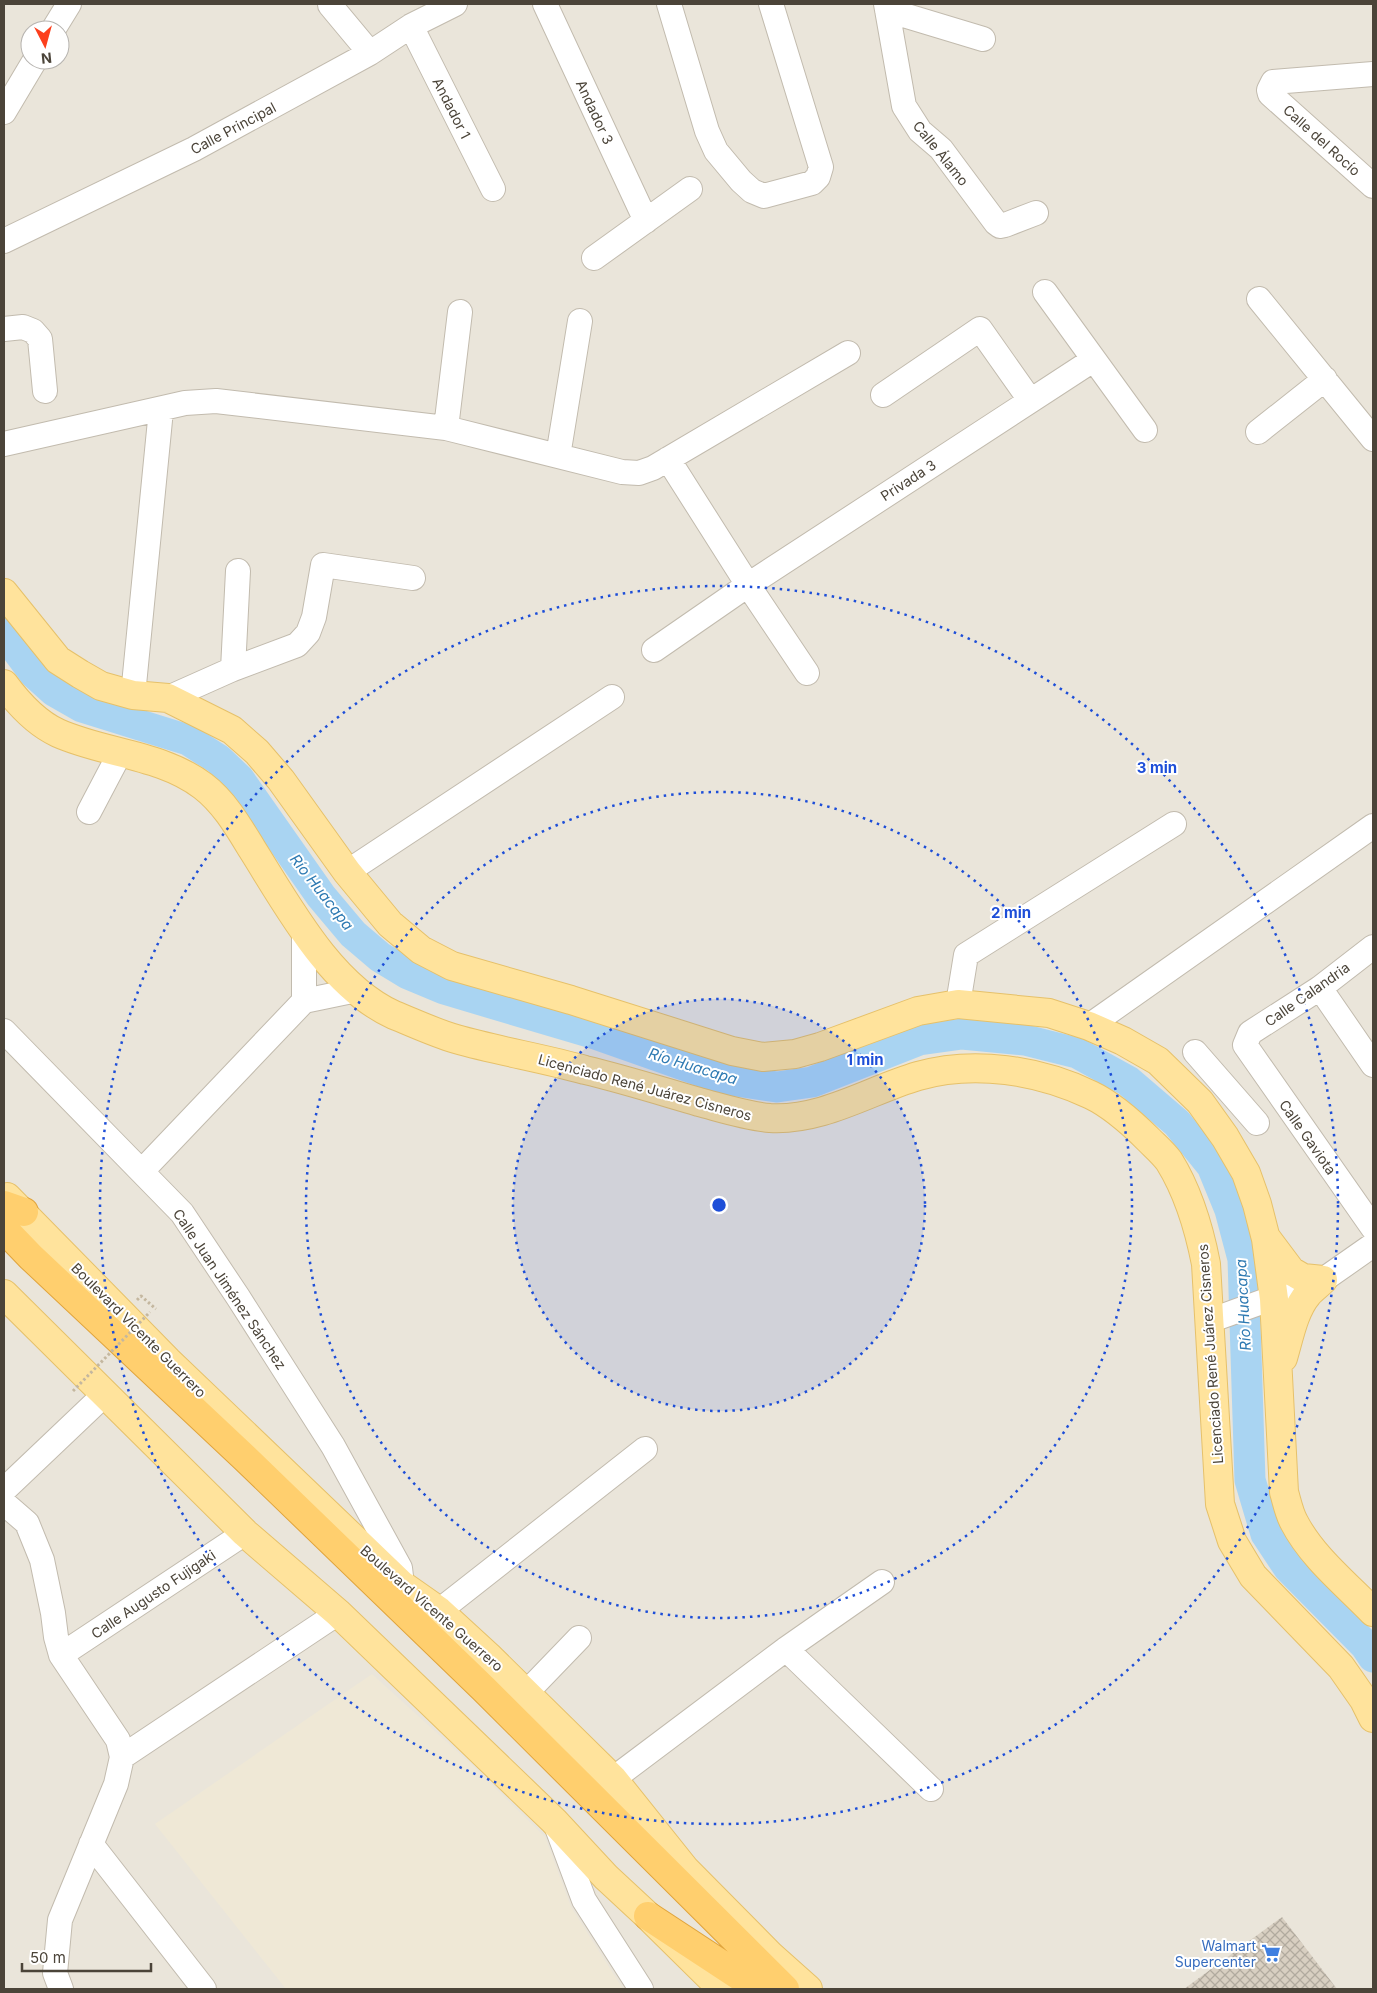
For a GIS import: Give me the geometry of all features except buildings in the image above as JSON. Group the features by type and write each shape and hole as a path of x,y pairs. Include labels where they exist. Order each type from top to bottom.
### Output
{"highway":[{"name":"Boulevard Vicente Guerrero","path":"10,1215 31,1257 245,1458 484,1689 785,1989"},
{"path":"4,1252 464,1690 591,1816 760,1989"},
{"path":"609,1814 685,1869"},
{"path":"648,1916 760,1989"}],"main road":[{"path":"4,593 58,660 101,686 133,695 168,698 232,730 257,752 286,787 348,872 390,924 421,950 452,966 571,1000 732,1051 763,1056 795,1054 918,1011 958,1004 1049,1013 1089,1026 1123,1041 1158,1061 1200,1102 1225,1137 1246,1173 1257,1204 1266,1239 1268,1300 1278,1374 1284,1492 1293,1520 1304,1539 1373,1612"},
{"name":"Licenciado René Juárez Cisneros","path":"4,684 16,701 36,719 56,732 120,753 151,760 180,771 205,787 228,810 326,960 356,990 389,1013 452,1038 584,1069 738,1113 772,1118 807,1115 840,1106 920,1075 964,1068 999,1069 1045,1078 1093,1096 1134,1125 1167,1158 1187,1194 1200,1234 1213,1319 1220,1504 1232,1541 1253,1576 1341,1667 1364,1700 1373,1718"},
{"name":"Boulevard Vicente Guerrero","path":"4,1193 10,1215 168,1361 402,1585 439,1610 613,1779 685,1869 770,1956 808,1989"},
{"path":"1266,1239 1291,1271 1303,1278 1323,1280"},
{"path":"1278,1374 1302,1304 1307,1295 1323,1280"},
{"path":"4,1294 244,1533 338,1613 554,1821 606,1877 722,1989"}],"street":[{"path":"59,20 69,4"},
{"name":"Calle Principal","path":"4,241 194,149 370,53 411,26 455,4"},
{"name":"Andador 3","path":"545,4 646,221"},
{"path":"669,4 707,131 716,151 752,191 764,196 812,183 818,177 821,167 771,4"},
{"path":"330,5 370,53"},
{"path":"887,7 983,39"},
{"name":"Calle Álamo","path":"887,7 904,106 920,131 941,149 1000,226 1036,213"},
{"name":"Andador 1","path":"411,26 493,189"},
{"path":"4,112 29,70"},
{"name":"Calle del Rocío","path":"1373,74 1273,82 1270,86 1270,94 1373,186"},
{"path":"594,258 690,189"},
{"path":"1045,292 1145,430"},
{"path":"1259,299 1373,439"},
{"path":"446,428 460,312"},
{"path":"558,456 580,321"},
{"path":"4,329 23,327 33,331 40,339 45,391"},
{"path":"883,395 980,329 1030,400"},
{"path":"4,444 162,410 185,403 216,402 446,428 622,472 640,473 668,459 848,353"},
{"name":"Privada 3","path":"654,650 748,585 1093,360"},
{"path":"1258,432 1324,379"},
{"path":"133,695 162,410"},
{"path":"668,459 748,585 807,673"},
{"path":"168,698 233,669 297,645 308,633 314,617 323,565 414,578"},
{"path":"233,669 238,571"},
{"path":"348,872 612,697"},
{"path":"90,812 120,753"},
{"path":"958,1004 966,955 1174,824"},
{"path":"1089,1026 1373,826"},
{"path":"304,929 304,1002"},
{"name":"Calle Calandria","path":"1245,1045 1250,1033 1320,988 1373,946"},
{"path":"1320,988 1373,1065"},
{"path":"142,1172 304,1002 356,990"},
{"name":"Calle Juan Jiménez Sánchez","path":"4,1032 182,1214 238,1297 333,1446 400,1568 402,1585"},
{"name":"Calle Gaviota","path":"1245,1045 1373,1228"},
{"path":"1194,1052 1256,1124"},
{"path":"1200,1102 1222,1084"},
{"path":"1213,1319 1323,1280 1373,1245"},
{"path":"4,1490 104,1395"},
{"path":"439,1610 645,1449"},
{"path":"4,1504 27,1523 42,1560 61,1655 118,1740 122,1757 116,1784 60,1920 55,1974 61,1989"},
{"name":"Calle Augusto Fujigaki","path":"61,1655 244,1533"},
{"path":"613,1779 786,1649 882,1582"},
{"path":"122,1757 338,1613"},
{"path":"526,1693 579,1638"},
{"path":"786,1649 931,1789"},
{"path":"554,1821 584,1900 641,1989"},
{"path":"91,1844 204,1989"},
{"path":"584,1900 588,1888 606,1877"}],"path":[{"path":"73,1391 150,1312 136,1299 141,1296 156,1309"}],"shaded area":[{"path":"4,4 1373,4 1373,1989 4,1989"},
{"path":"372,1674 471,1764 545,1837 571,1907 623,1989 286,1989 155,1824"}],"waterway":[{"name":"Río Huacapa","path":"4,633 34,673 54,691 82,707 188,740 218,759 239,779 321,896 353,934 380,957 408,974 444,989 592,1033 723,1079 777,1087 812,1082 919,1040 962,1034 1025,1040 1077,1053 1128,1081 1177,1123 1212,1166 1230,1210 1243,1259 1250,1480 1266,1534 1288,1567 1365,1645 1373,1657"}],"place":[{"name":"Walmart Supercenter","path":"1271,1953"}]}
